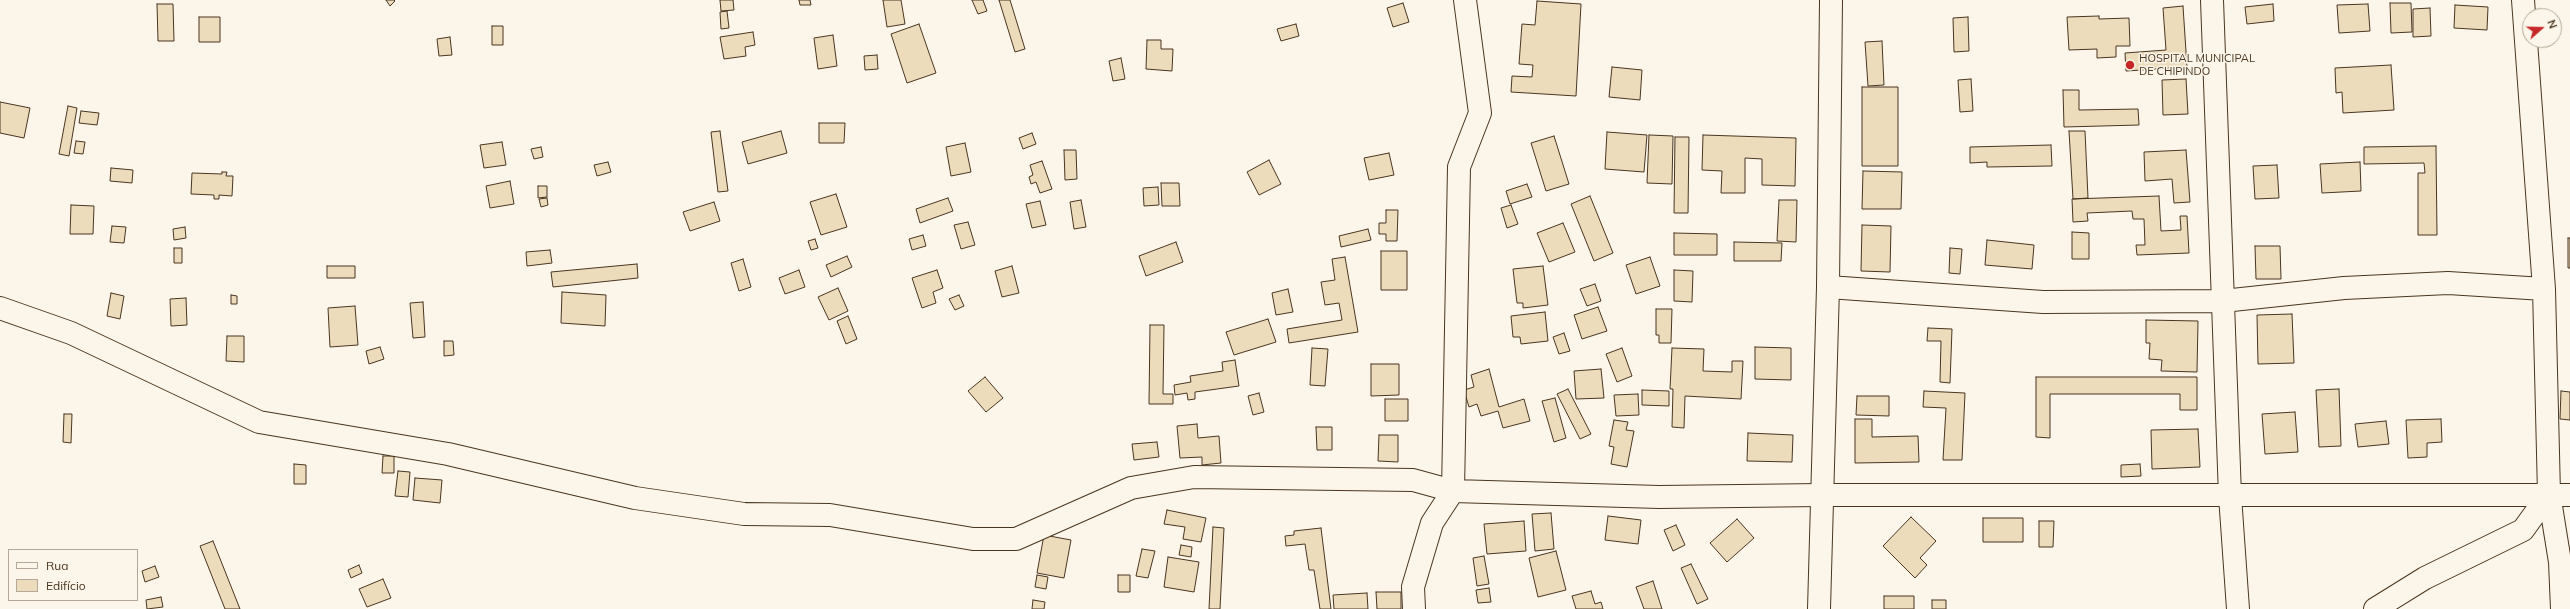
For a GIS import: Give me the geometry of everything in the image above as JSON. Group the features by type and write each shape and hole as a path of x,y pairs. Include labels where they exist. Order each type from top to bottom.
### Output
{"street":[{"path":"1414,609 1413,587 1432,523 1453,491 1459,167 1480,113 1465,0"},
{"path":"1819,609 1828,287 1831,0"},
{"path":"2212,0 2230,496 2238,609"},
{"path":"2523,0 2544,290 2549,494 2560,562 2562,609"},
{"path":"1828,287 2043,302 2222,301 2344,288 2448,283 2544,290"},
{"path":"0,308 71,333 259,422 448,454 635,498 744,514 830,515 973,539 1016,539 1131,488 1194,477 1413,480 1453,491 1659,497 1821,495 2570,495"},
{"path":"2375,609 2425,578 2523,530 2549,494"}],"building":[{"path":"386,0 394,0 395,1 390,6"},
{"path":"720,0 733,0 734,10 721,11"},
{"path":"799,0 810,0 811,5 800,5"},
{"path":"883,0 901,0 905,24 887,27"},
{"path":"972,0 983,0 987,11 978,14"},
{"path":"999,0 1010,0 1025,49 1015,52"},
{"path":"1537,1 1581,4 1576,96 1511,92 1512,76 1532,77 1533,65 1519,64 1522,24 1535,25"},
{"path":"1403,3 1409,22 1393,27 1387,8"},
{"path":"2390,3 2411,3 2412,32 2391,33"},
{"path":"157,4 173,4 174,41 158,41"},
{"path":"2273,4 2274,21 2247,24 2245,7"},
{"path":"2368,4 2370,31 2339,33 2337,5"},
{"path":"2455,5 2488,7 2487,30 2454,28"},
{"path":"2183,6 2187,67 2126,71 2125,53 2166,50 2163,8"},
{"path":"2430,8 2431,36 2413,37 2413,9"},
{"path":"727,11 729,28 721,29 720,12"},
{"path":"2099,16 2099,19 2129,18 2130,46 2116,46 2116,57 2097,58 2097,49 2069,50 2067,17"},
{"path":"199,17 220,17 220,42 199,42"},
{"path":"1968,17 1969,51 1954,52 1953,18"},
{"path":"919,24 936,73 907,83 891,34"},
{"path":"1296,24 1299,36 1281,41 1277,29"},
{"path":"492,26 503,26 503,45 492,45"},
{"path":"753,32 755,45 745,47 746,56 724,59 720,37"},
{"path":"833,35 837,66 818,69 814,38"},
{"path":"450,37 452,55 439,56 437,39"},
{"path":"1147,40 1161,40 1161,49 1173,49 1172,71 1146,69"},
{"path":"1882,41 1884,85 1868,86 1865,42"},
{"path":"877,55 878,69 865,70 864,56"},
{"path":"1121,58 1125,79 1113,81 1109,61"},
{"path":"2391,65 2394,110 2343,113 2342,92 2336,93 2335,68"},
{"path":"1612,67 1642,70 1640,100 1609,97"},
{"path":"1971,79 1973,111 1960,112 1958,80"},
{"path":"2186,79 2188,114 2163,115 2162,80"},
{"path":"1862,87 1898,87 1898,166 1862,166"},
{"path":"2063,90 2079,90 2079,110 2138,109 2139,125 2064,127"},
{"path":"0,102 30,108 24,138 0,133"},
{"path":"68,106 77,108 69,156 59,154"},
{"path":"81,111 99,113 97,125 79,123"},
{"path":"819,123 845,123 844,143 819,143"},
{"path":"720,131 728,191 718,192 711,132"},
{"path":"781,131 787,153 748,164 742,142"},
{"path":"2069,131 2085,131 2088,198 2073,199"},
{"path":"1607,132 1647,135 1644,172 1605,169"},
{"path":"1032,133 1036,144 1023,149 1019,138"},
{"path":"1649,135 1673,136 1672,184 1647,183"},
{"path":"1703,135 1796,138 1795,186 1762,185 1762,159 1745,158 1745,193 1721,193 1722,171 1702,170"},
{"path":"1554,136 1569,184 1546,191 1531,143"},
{"path":"1675,137 1689,137 1688,213 1674,213"},
{"path":"76,141 85,142 83,154 74,153"},
{"path":"502,142 506,165 484,168 480,145"},
{"path":"965,143 971,172 951,176 946,147"},
{"path":"2051,145 2052,166 1987,167 1987,162 1970,163 1970,147"},
{"path":"2436,146 2437,235 2418,235 2418,173 2425,173 2424,163 2364,164 2364,147"},
{"path":"541,147 543,157 534,159 531,149"},
{"path":"1064,150 1076,150 1077,179 1065,180"},
{"path":"2186,150 2190,202 2174,203 2172,179 2145,181 2144,152"},
{"path":"1389,153 1394,175 1369,180 1364,158"},
{"path":"1269,160 1281,184 1259,195 1247,172"},
{"path":"1042,161 1052,189 1040,193 1036,182 1031,184 1029,177 1033,175 1030,165"},
{"path":"608,162 611,172 597,176 594,165"},
{"path":"2360,162 2361,191 2322,193 2320,164"},
{"path":"2277,165 2279,198 2255,199 2253,166"},
{"path":"111,168 133,170 132,183 110,181"},
{"path":"1863,171 1902,172 1901,209 1862,209"},
{"path":"222,172 227,172 226,176 233,176 232,196 219,195 219,199 214,199 214,195 191,194 192,173 222,174"},
{"path":"510,181 514,204 490,208 486,186"},
{"path":"1161,183 1179,183 1180,206 1162,206"},
{"path":"1527,184 1532,197 1510,204 1506,191"},
{"path":"538,186 547,186 547,197 538,198"},
{"path":"1158,187 1159,205 1144,206 1143,188"},
{"path":"836,194 847,227 821,235 810,202"},
{"path":"1590,196 1613,253 1594,261 1571,204"},
{"path":"2159,196 2161,231 2181,230 2180,216 2187,216 2189,253 2137,255 2136,245 2145,245 2144,219 2133,219 2132,211 2087,213 2088,221 2073,222 2072,199"},
{"path":"547,198 548,205 541,207 539,199"},
{"path":"948,198 953,211 920,223 916,209"},
{"path":"1081,200 1086,227 1074,229 1070,202"},
{"path":"1779,200 1797,200 1796,242 1777,241"},
{"path":"1040,201 1046,225 1032,228 1026,204"},
{"path":"714,202 720,221 690,231 683,212"},
{"path":"71,205 94,206 93,234 70,234"},
{"path":"1511,205 1518,224 1507,228 1501,208"},
{"path":"1386,210 1398,210 1397,241 1386,241 1386,234 1379,234 1379,223 1386,223"},
{"path":"968,222 975,245 961,249 954,225"},
{"path":"1563,223 1575,252 1549,262 1537,233"},
{"path":"1862,225 1891,226 1890,272 1861,271"},
{"path":"112,226 126,227 124,243 110,242"},
{"path":"185,227 186,238 174,240 173,229"},
{"path":"1368,229 1371,240 1341,247 1339,236"},
{"path":"2072,232 2089,233 2089,259 2072,259"},
{"path":"1674,233 1717,234 1717,255 1674,255"},
{"path":"923,235 926,246 912,250 909,239"},
{"path":"2568,238 2570,238 2570,268 2568,268"},
{"path":"815,239 818,248 811,250 808,241"},
{"path":"1987,240 2034,245 2032,269 1985,265"},
{"path":"1176,242 1183,262 1146,276 1139,256"},
{"path":"1734,242 1782,243 1781,261 1734,261"},
{"path":"2255,246 2280,246 2281,279 2256,279"},
{"path":"174,248 182,248 182,263 174,263"},
{"path":"1950,248 1962,249 1960,274 1949,273"},
{"path":"550,250 552,263 527,266 526,252"},
{"path":"1381,251 1407,251 1407,290 1381,290"},
{"path":"847,256 852,267 831,277 826,265"},
{"path":"1345,257 1358,332 1289,343 1287,329 1342,320 1339,303 1325,305 1321,282 1335,280 1332,259"},
{"path":"1650,257 1660,286 1636,294 1626,265"},
{"path":"743,259 751,287 739,291 731,263"},
{"path":"637,264 638,278 553,287 551,272"},
{"path":"327,266 355,266 355,278 327,278"},
{"path":"1012,266 1019,293 1002,297 995,271"},
{"path":"1543,266 1548,305 1523,308 1523,303 1517,303 1513,269"},
{"path":"799,270 805,287 785,294 779,278"},
{"path":"937,270 943,288 933,292 936,303 922,308 912,278"},
{"path":"1674,270 1693,271 1692,302 1674,301"},
{"path":"1595,284 1601,301 1587,306 1580,289"},
{"path":"838,288 848,311 829,320 818,297"},
{"path":"1288,289 1293,312 1276,315 1272,293"},
{"path":"562,292 606,295 605,326 561,323"},
{"path":"111,293 124,296 120,319 107,316"},
{"path":"231,295 237,296 237,304 231,304"},
{"path":"959,295 964,306 955,310 949,299"},
{"path":"186,298 187,325 171,326 170,299"},
{"path":"423,302 425,337 413,338 410,303"},
{"path":"355,306 358,345 330,347 328,308"},
{"path":"1598,307 1607,331 1582,339 1574,315"},
{"path":"1656,309 1672,309 1671,343 1659,343 1659,335 1656,335"},
{"path":"1545,312 1548,341 1521,344 1520,337 1513,337 1511,316"},
{"path":"2292,314 2294,363 2258,364 2257,315"},
{"path":"848,316 857,339 846,344 837,321"},
{"path":"1268,319 1276,342 1234,355 1226,332"},
{"path":"2146,320 2198,321 2197,372 2161,371 2162,360 2149,359 2150,343 2146,343"},
{"path":"1150,325 1164,325 1163,394 1173,394 1173,404 1149,404"},
{"path":"1928,328 1952,329 1950,383 1940,382 1941,341 1927,341"},
{"path":"1564,333 1570,351 1559,354 1553,337"},
{"path":"227,336 244,336 244,362 226,361"},
{"path":"444,341 453,341 454,355 444,356"},
{"path":"380,347 384,359 369,364 366,351"},
{"path":"1755,347 1791,348 1791,380 1755,379"},
{"path":"1312,348 1328,349 1325,386 1310,385"},
{"path":"1622,348 1632,376 1617,382 1606,354"},
{"path":"1672,348 1704,349 1703,371 1732,372 1732,361 1743,361 1741,399 1685,396 1684,428 1672,427 1673,389 1670,389"},
{"path":"1235,360 1239,386 1195,392 1195,399 1188,400 1187,393 1175,395 1174,385 1191,382 1190,376 1223,371 1222,362"},
{"path":"1371,364 1399,364 1399,395 1371,396"},
{"path":"1489,369 1499,407 1524,399 1530,421 1503,428 1498,411 1481,416 1477,404 1469,407 1464,390 1474,387 1471,375"},
{"path":"1601,369 1604,398 1576,399 1574,371"},
{"path":"985,377 1003,398 986,412 968,391"},
{"path":"2036,377 2197,377 2197,410 2180,410 2180,394 2050,394 2050,438 2036,437"},
{"path":"1568,389 1591,434 1580,439 1557,394"},
{"path":"2339,389 2341,446 2319,447 2316,390"},
{"path":"1642,390 1669,391 1669,406 1642,405"},
{"path":"1924,391 1965,393 1962,460 1943,460 1946,408 1923,407"},
{"path":"2561,391 2570,392 2570,420 2560,419"},
{"path":"1259,393 1264,412 1253,415 1248,396"},
{"path":"1638,394 1639,415 1616,416 1614,395"},
{"path":"1857,396 1889,396 1889,416 1856,415"},
{"path":"1555,398 1566,438 1554,442 1542,401"},
{"path":"1385,399 1408,399 1408,421 1385,421"},
{"path":"2295,412 2298,452 2265,454 2262,414"},
{"path":"64,414 72,414 71,443 63,442"},
{"path":"1855,419 1872,419 1872,437 1918,436 1919,462 1855,463"},
{"path":"2441,419 2442,442 2427,443 2427,457 2408,458 2406,420"},
{"path":"1614,420 1628,422 1626,430 1634,431 1627,467 1611,464 1614,447 1609,446"},
{"path":"2386,421 2389,444 2358,447 2355,424"},
{"path":"1197,424 1198,438 1219,436 1221,463 1202,465 1202,457 1180,458 1177,426"},
{"path":"1316,427 1332,427 1332,450 1317,450"},
{"path":"2198,429 2200,467 2152,469 2151,430"},
{"path":"1748,433 1793,435 1792,462 1747,461"},
{"path":"1379,435 1398,435 1398,462 1378,461"},
{"path":"1157,442 1159,457 1134,460 1132,444"},
{"path":"383,456 394,456 394,473 382,473"},
{"path":"294,464 306,465 306,484 294,484"},
{"path":"2140,464 2141,476 2121,477 2121,465"},
{"path":"398,471 410,472 408,497 395,496"},
{"path":"415,478 442,480 440,503 413,500"},
{"path":"1167,510 1206,518 1201,542 1183,539 1185,527 1164,524"},
{"path":"1551,513 1554,549 1535,551 1532,514"},
{"path":"1608,516 1641,520 1638,544 1605,540"},
{"path":"1911,517 1936,541 1920,558 1927,565 1915,578 1883,546"},
{"path":"1983,518 2023,518 2023,542 1983,542"},
{"path":"1737,519 1754,538 1727,562 1710,543"},
{"path":"1524,521 1526,551 1487,554 1484,524"},
{"path":"2039,521 2054,521 2053,547 2039,547"},
{"path":"1676,525 1685,545 1673,551 1664,530"},
{"path":"1213,527 1224,528 1220,609 1209,609"},
{"path":"1321,528 1331,609 1320,609 1314,570 1309,570 1305,544 1286,546 1285,536 1294,535 1294,531"},
{"path":"1044,535 1071,540 1064,578 1037,573"},
{"path":"213,541 240,609 225,609 200,546"},
{"path":"1181,545 1192,547 1191,557 1179,555"},
{"path":"1142,549 1155,551 1148,578 1136,576"},
{"path":"1556,551 1566,590 1538,597 1529,558"},
{"path":"1484,556 1489,584 1477,586 1473,558"},
{"path":"1168,557 1199,562 1194,592 1164,587"},
{"path":"1691,564 1708,599 1697,604 1681,568"},
{"path":"359,565 362,573 351,578 348,570"},
{"path":"155,566 159,577 145,582 142,571"},
{"path":"1037,575 1048,577 1046,589 1035,587"},
{"path":"1118,575 1130,575 1130,592 1118,592"},
{"path":"383,579 391,598 367,607 359,589"},
{"path":"1653,581 1662,609 1644,609 1636,587"},
{"path":"1489,588 1491,602 1478,603 1476,590"},
{"path":"1591,591 1595,604 1601,602 1603,609 1576,609 1572,596"},
{"path":"1376,592 1401,592 1401,609 1377,609"},
{"path":"1367,593 1368,609 1334,609 1333,595"},
{"path":"1884,596 1914,596 1914,609 1884,609"},
{"path":"161,597 163,607 147,609 146,600"},
{"path":"1033,600 1045,602 1044,609 1032,609"},
{"path":"1932,600 1946,600 1946,609 1932,609"}],"place":[{"name":"HOSPITAL MUNICIPAL DE CHIPINDO","path":"2130,65"}]}
